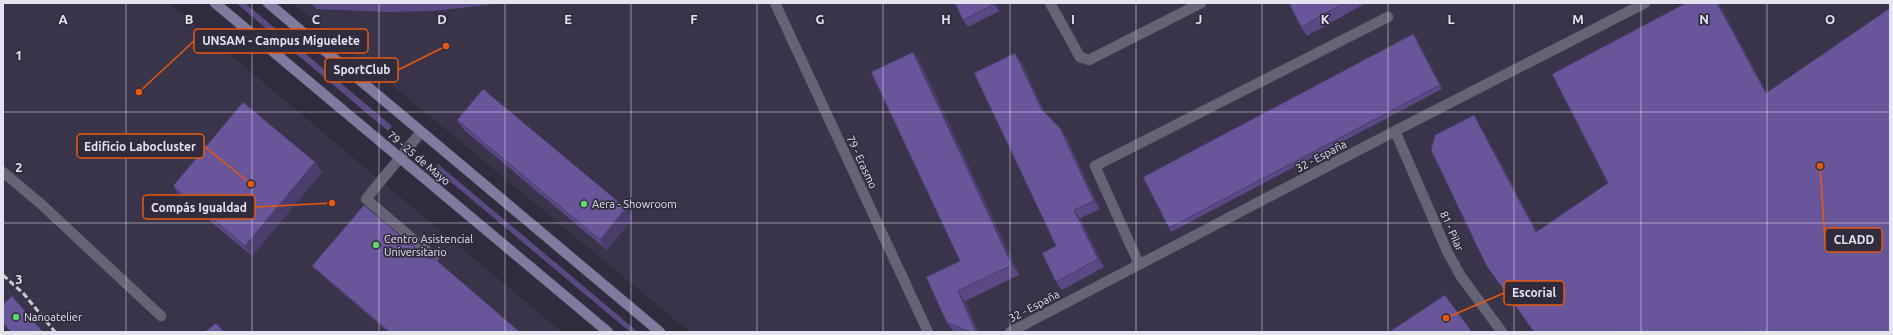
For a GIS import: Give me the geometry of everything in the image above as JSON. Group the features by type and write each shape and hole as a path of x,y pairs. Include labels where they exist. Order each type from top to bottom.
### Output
{"main road":[{"name":"79 - 25 de Mayo","path":"215,3 608,332"},
{"name":"79 - 25 de Mayo","path":"268,3 660,332"}],"street":[{"name":"79 - Erasmo","path":"775,3 928,332"},
{"path":"1050,3 1080,57 1089,60 1201,3"},
{"name":"32 - España","path":"1010,332 1395,131 1645,3"},
{"path":"1139,264 1095,166 1388,17"},
{"name":"81 - Pilar","path":"1395,131 1447,250 1460,274 1502,332"},
{"path":"422,132 366,199 434,257"},
{"path":"3,172 41,204 161,316"}],"shaded area":[{"path":"3,3 168,3 562,332 3,332"},
{"path":"236,3 245,3 392,126 388,131"},
{"path":"293,3 1890,3 1890,332 690,332"},
{"path":"438,164 638,332 630,332 434,168"}],"building":[{"path":"955,3 994,3 994,4 963,20"},
{"path":"1289,3 1344,3 1301,27"},
{"path":"1686,3 1717,3 1766,93 1890,8 1890,332 1534,332 1486,265 1431,150 1435,135 1474,115 1536,232 1608,183 1552,74"},
{"path":"1413,34 1440,85 1169,228 1143,177"},
{"path":"913,52 1012,265 958,291 976,332 971,332 947,323 926,277 960,261 871,72"},
{"path":"1015,53 1042,110 1060,128 1094,201 1074,210 1098,259 1056,282 1042,253 1056,246 974,73"},
{"path":"483,89 626,208 600,240 457,120"},
{"path":"243,102 315,162 245,246 173,186"},
{"name":"Centro Asistencial Universitario","path":"364,205 427,258 435,259 520,332 390,332 312,266"},
{"path":"1445,295 1472,332 1389,332"},
{"name":"Nanoatelier","path":"12,296 43,332 11,332 3,323 3,304"},
{"path":"216,323 224,332 205,332"}],"railway":[{"path":"3,275 24,294 55,332"}],"place":[{"name":"SportClub","path":"446,46"},
{"name":"UNSAM - Campus Miguelete","path":"139,92"},
{"name":"CLADD","path":"1820,166"},
{"name":"Edificio Labocluster","path":"251,184"},
{"name":"Compás Igualdad","path":"332,203"},
{"name":"Aera - Showroom","path":"584,204"},
{"name":"Centro Asistencial Universitario","path":"376,245"},
{"name":"Nanoatelier","path":"16,317"},
{"name":"Escorial","path":"1446,318"}]}
